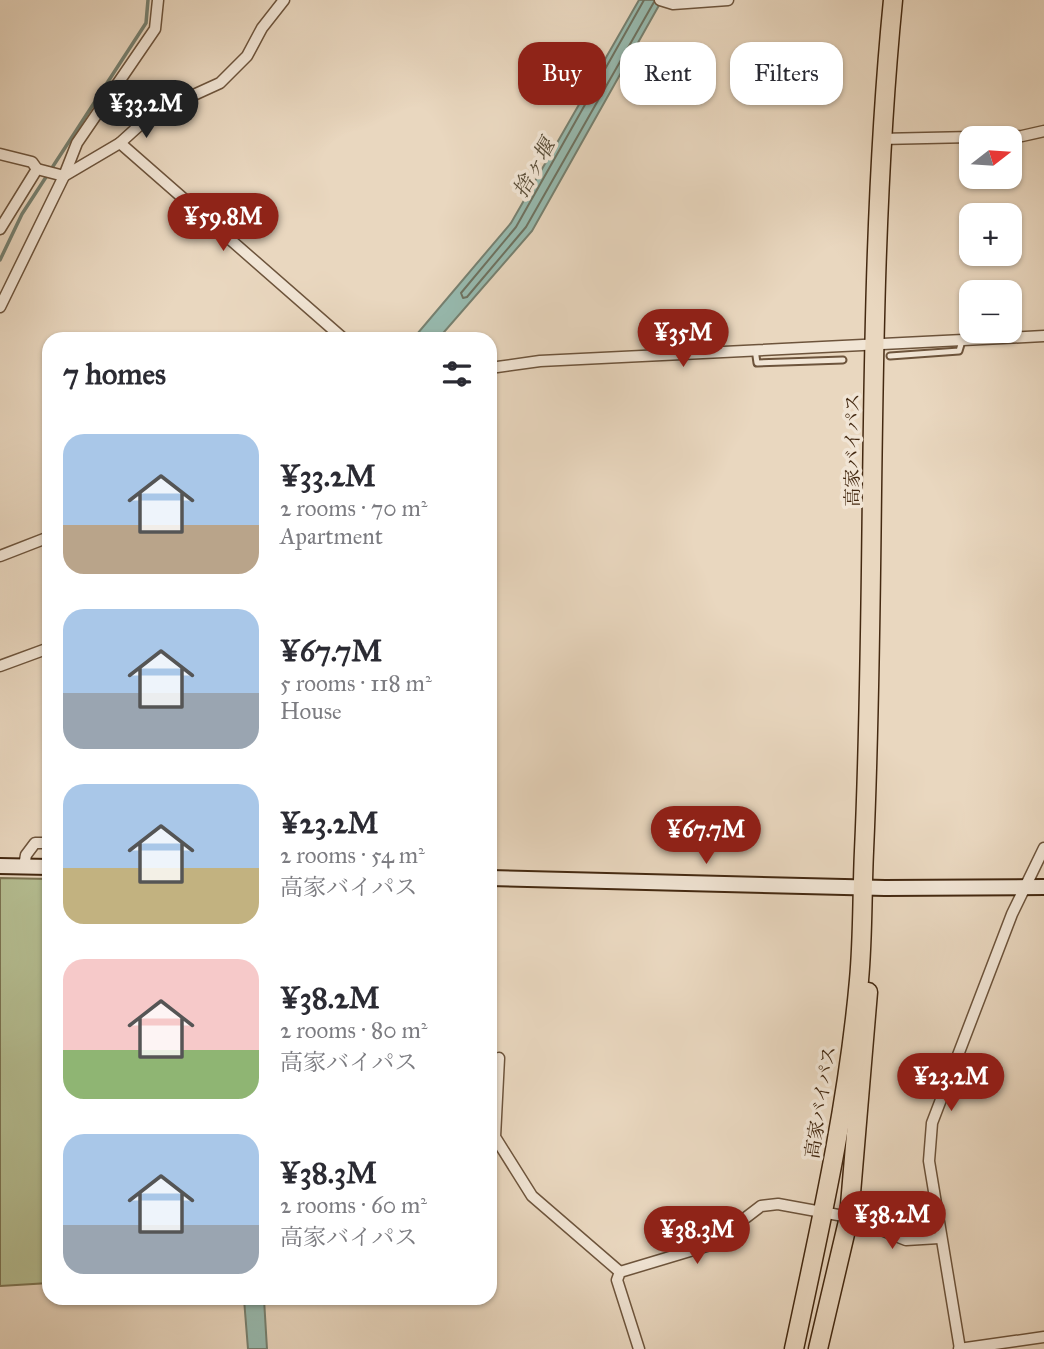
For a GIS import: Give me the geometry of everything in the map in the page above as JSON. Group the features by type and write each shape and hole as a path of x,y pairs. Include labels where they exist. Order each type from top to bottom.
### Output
{"highway":[{"name":"高家バイパス","path":"794,1349 849,1066 859,979 870,726 874,343 880,139 893,0"},
{"name":"高家バイパス","path":"818,1349 849,1217 867,1019 868,978 862,894"}],"street":[{"path":"0,307 64,176 77,143 155,29 158,0"},
{"path":"0,154 32,162 37,169 64,176 120,144 152,114 220,83 247,56 262,28 284,0"},
{"path":"662,1 673,4 728,0"},
{"path":"880,139 1022,136 1044,131"},
{"path":"120,144 336,332"},
{"path":"0,229 37,169"},
{"path":"1022,337 1044,336"},
{"path":"497,367 540,362 959,338"},
{"path":"0,556 42,540"},
{"path":"0,666 42,651"},
{"path":"24,866 26,855 35,843 42,843"},
{"path":"1044,848 1024,888 932,1123 929,1161 939,1238 959,1349 1044,1337"},
{"path":"0,866 42,867"},
{"path":"497,878 862,894 1044,887"},
{"path":"497,1098 499,1058"},
{"path":"497,1140 532,1196 620,1272"},
{"path":"620,1272 710,1245 761,1206 778,1203 849,1217 880,1227 906,1240 939,1238"},
{"path":"620,1272 617,1280 639,1349"}],"lane":[{"path":"890,356 959,351 961,343"},
{"path":"755,349 757,363 843,360"}],"green space":[{"path":"0,878 42,879 42,1283 0,1286"}],"water":[{"path":"639,0 662,0 638,42 620,42 620,75 606,100 606,57"},
{"path":"579,105 603,105 532,231 444,332 419,332 511,223"},
{"path":"244,1305 264,1305 267,1349 248,1349"}],"waterway":[{"path":"0,260 22,214 146,23 148,0"}],"water label":[{"name":"捨ヶ堰","path":"534,168"}]}
